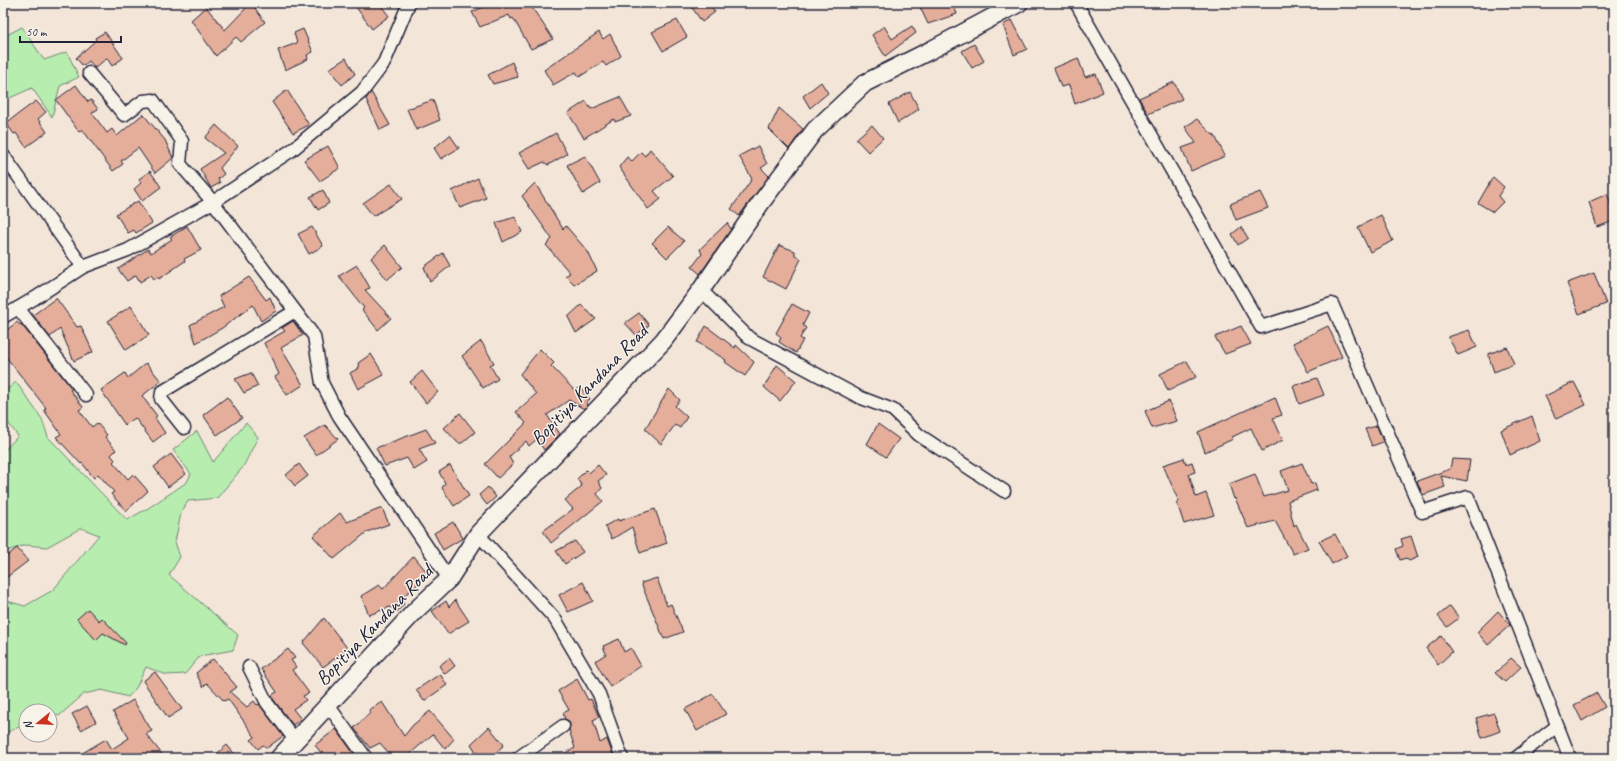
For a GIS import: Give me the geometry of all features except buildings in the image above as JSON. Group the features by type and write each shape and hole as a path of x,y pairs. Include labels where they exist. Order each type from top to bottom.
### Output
{"main road":[{"name":"Bopitiya Kandana Road","path":"279,758 416,610 449,579 478,534 663,341 701,290 760,204 815,130 865,83 1019,3"}],"street":[{"path":"3,317 83,267 128,250 214,202 292,150 362,92 384,63 409,3"},
{"path":"1076,3 1261,328 1332,304 1422,512 1468,497 1570,758"},
{"path":"89,73 124,115 143,101 153,100 182,141 180,164 214,202 314,336 322,383 339,416 449,579"},
{"path":"3,155 83,267"},
{"path":"701,290 749,338 859,397 893,410 919,435 1004,491"},
{"path":"18,308 86,395"},
{"path":"184,428 162,399 162,392 295,311"},
{"path":"478,534 555,619 599,694 622,758"},
{"path":"249,667 267,703 295,740"},
{"path":"328,705 366,758"},
{"path":"518,758 563,726"},
{"path":"1516,758 1557,726"}],"green space":[{"path":"22,27 44,60 67,52 79,77 60,86 52,117 32,88 3,101 3,37"},
{"path":"16,382 42,419 48,437 127,520 150,507 187,482 191,474 173,450 197,431 213,462 246,423 258,437 243,467 217,498 188,501 181,513 175,542 180,557 169,575 238,635 233,650 200,656 185,674 167,675 146,667 136,688 128,697 102,690 84,694 59,716 58,703 18,703 18,727 3,734 3,600 25,606 53,590 99,535 81,528 47,547 26,545 3,552 3,452 18,436 3,416 3,393"}]}
